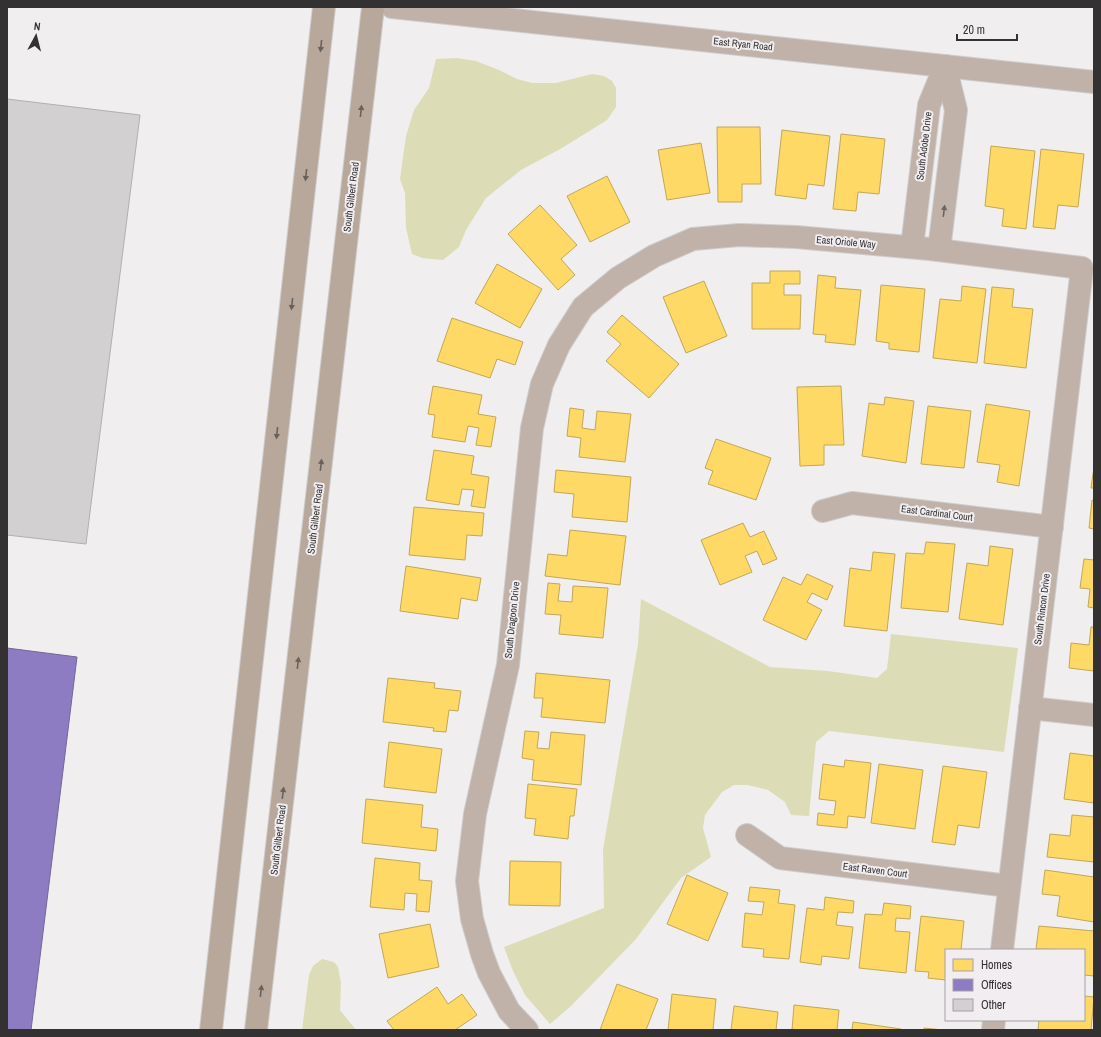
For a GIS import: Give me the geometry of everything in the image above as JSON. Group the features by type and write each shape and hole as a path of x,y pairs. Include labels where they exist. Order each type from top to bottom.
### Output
{"main road":[{"path":"211,1030 324,7"},
{"name":"South Gilbert Road","path":"256,1030 373,7"}],"street":[{"name":"East Ryan Road","path":"392,7 1094,82"},
{"name":"South Adobe Drive","path":"912,247 929,105 944,66"},
{"path":"939,250 956,110 944,66"},
{"name":"East Oriole Way","path":"618,278 654,256 693,239 739,235 912,247 1082,268"},
{"name":"South Rincon Drive","path":"1002,949 1082,268"},
{"name":"South Dragoon Drive","path":"527,1030 509,1010 494,984 482,954 472,920 467,881 475,814 508,665 532,428 542,384 559,345 583,307 618,278"},
{"name":"East Cardinal Court","path":"823,511 852,503 1052,527"},
{"path":"1030,708 1094,715"},
{"name":"East Raven Court","path":"747,835 780,858 1009,886"}],"green space":[{"path":"457,58 476,61 517,79 532,83 556,83 592,74 604,76 612,81 616,88 616,107 607,120 562,148 521,170 486,198 466,230 459,247 443,260 422,258 412,254 406,228 405,193 400,179 406,136 414,110 429,88 436,59"},
{"path":"641,599 770,667 828,671 877,678 887,669 891,634 1018,648 1004,752 829,731 816,742 809,816 791,815 785,802 768,790 748,785 734,785 722,792 705,815 703,828 711,857 681,878 636,939 571,1006 550,1024 525,995 513,971 504,947 604,908 603,850 638,644"},
{"path":"322,959 334,962 338,967 341,983 340,1010 356,1030 302,1030 309,975 313,966"}],"building: Homes":[{"path":"717,127 760,127 761,184 742,184 742,202 718,202"},
{"path":"782,130 830,136 824,186 808,184 806,199 775,195"},
{"path":"841,134 885,139 879,194 858,192 856,211 833,209"},
{"path":"701,143 710,193 667,200 658,150"},
{"path":"991,146 1035,151 1026,229 1002,226 1004,209 985,206"},
{"path":"1041,149 1084,154 1078,207 1058,205 1055,229 1033,227"},
{"path":"607,176 630,222 590,242 567,196"},
{"path":"540,205 577,245 561,259 575,275 558,290 508,234"},
{"path":"497,264 542,289 520,328 475,303"},
{"path":"770,271 800,271 800,284 784,284 784,295 801,295 800,329 752,329 752,283 770,283"},
{"path":"818,275 836,277 835,288 861,290 855,345 825,342 826,335 813,334"},
{"path":"704,281 727,336 686,353 663,297"},
{"path":"881,285 925,289 919,352 889,349 889,343 876,341"},
{"path":"962,286 986,289 977,363 933,358 940,299 961,301"},
{"path":"992,287 1014,289 1012,307 1033,309 1026,368 984,363"},
{"path":"622,315 679,364 649,398 606,361 621,344 607,332"},
{"path":"452,318 523,342 515,365 497,359 490,378 437,361"},
{"path":"433,386 482,395 478,414 496,417 491,447 476,445 479,428 468,426 465,442 432,437 435,415 428,414"},
{"path":"841,386 844,445 824,445 824,465 800,466 797,387"},
{"path":"885,397 914,401 906,463 862,456 869,403 884,405"},
{"path":"986,404 1030,411 1019,486 997,482 1000,465 977,462"},
{"path":"928,406 971,411 964,468 921,464"},
{"path":"570,408 584,410 582,428 595,430 597,411 631,414 625,462 579,457 581,438 567,436"},
{"path":"716,439 771,458 756,500 708,484 713,471 705,468"},
{"path":"434,450 474,456 471,474 489,477 485,508 471,506 474,490 462,489 459,505 426,500"},
{"path":"1094,467 1094,488 1091,488"},
{"path":"556,470 631,477 627,522 572,517 574,494 554,492"},
{"path":"1092,500 1094,501 1094,529 1089,528"},
{"path":"414,507 484,513 482,536 467,535 465,560 409,555"},
{"path":"743,523 750,537 764,531 777,559 763,565 757,551 745,556 752,572 720,585 701,540"},
{"path":"570,530 626,536 620,585 545,576 548,554 567,556"},
{"path":"926,542 955,544 948,612 901,608 906,553 924,554"},
{"path":"990,546 1013,549 1003,625 959,619 967,563 988,566"},
{"path":"873,552 895,554 887,631 844,626 850,568 871,571"},
{"path":"1084,559 1094,560 1094,608 1088,607 1090,589 1080,588"},
{"path":"406,566 481,578 477,601 461,598 458,619 400,611"},
{"path":"807,574 833,586 827,600 812,593 807,602 822,610 806,640 763,620 783,577 801,585"},
{"path":"548,583 560,584 558,601 572,602 573,586 608,588 603,638 559,634 561,615 545,614"},
{"path":"1091,627 1094,627 1094,671 1069,668 1071,643 1089,645"},
{"path":"536,673 610,680 605,723 541,717 543,698 534,698"},
{"path":"388,678 435,683 434,688 461,691 458,711 449,710 446,732 433,731 434,728 383,722"},
{"path":"525,731 539,732 537,748 549,749 551,732 585,735 581,785 532,780 534,760 522,758"},
{"path":"389,742 442,749 436,793 384,787"},
{"path":"1070,753 1094,756 1094,803 1064,799"},
{"path":"845,760 871,763 865,818 848,816 847,828 817,825 818,813 834,815 836,801 819,799 823,764 844,767"},
{"path":"879,764 923,770 915,829 871,823"},
{"path":"943,766 987,772 979,828 958,825 955,845 932,842"},
{"path":"528,784 577,789 574,816 570,816 568,839 534,835 536,819 525,818"},
{"path":"366,799 423,805 421,827 438,829 436,851 362,843"},
{"path":"1072,815 1094,817 1094,862 1047,857 1050,834 1070,836"},
{"path":"375,858 420,863 419,880 432,881 429,912 416,911 417,894 405,893 404,910 370,907"},
{"path":"510,861 561,862 560,906 509,905"},
{"path":"1045,870 1094,877 1094,922 1057,916 1060,896 1042,894"},
{"path":"687,875 728,893 708,941 667,924"},
{"path":"750,887 780,890 778,903 795,905 789,959 763,957 764,949 742,947 745,913 762,915 764,902 748,901"},
{"path":"825,897 854,901 853,913 838,912 836,925 853,927 849,959 822,956 821,965 800,962 807,908 824,910"},
{"path":"884,903 911,906 910,919 896,918 895,931 910,932 906,973 859,968 865,914 882,915"},
{"path":"921,916 964,921 961,949 945,949 945,980 928,978 929,972 915,971"},
{"path":"430,924 439,967 388,978 379,934"},
{"path":"1039,926 1094,931 1094,976 1085,975 1085,949 1036,949"},
{"path":"617,984 658,999 646,1030 600,1030"},
{"path":"437,987 448,1004 462,994 477,1015 455,1030 394,1030 387,1021"},
{"path":"672,994 716,999 713,1030 668,1030"},
{"path":"1085,996 1094,997 1091,1030 1038,1030 1039,1021 1085,1021"},
{"path":"794,1005 839,1010 837,1030 792,1030"},
{"path":"734,1006 778,1012 776,1030 731,1030"},
{"path":"853,1022 901,1029 901,1030 852,1030"},
{"path":"924,1028 943,1030 924,1030"}],"building: Offices":[{"path":"7,648 77,657 31,1030 7,1030"}],"building: Other":[{"path":"7,99 140,115 86,544 7,535"}]}
